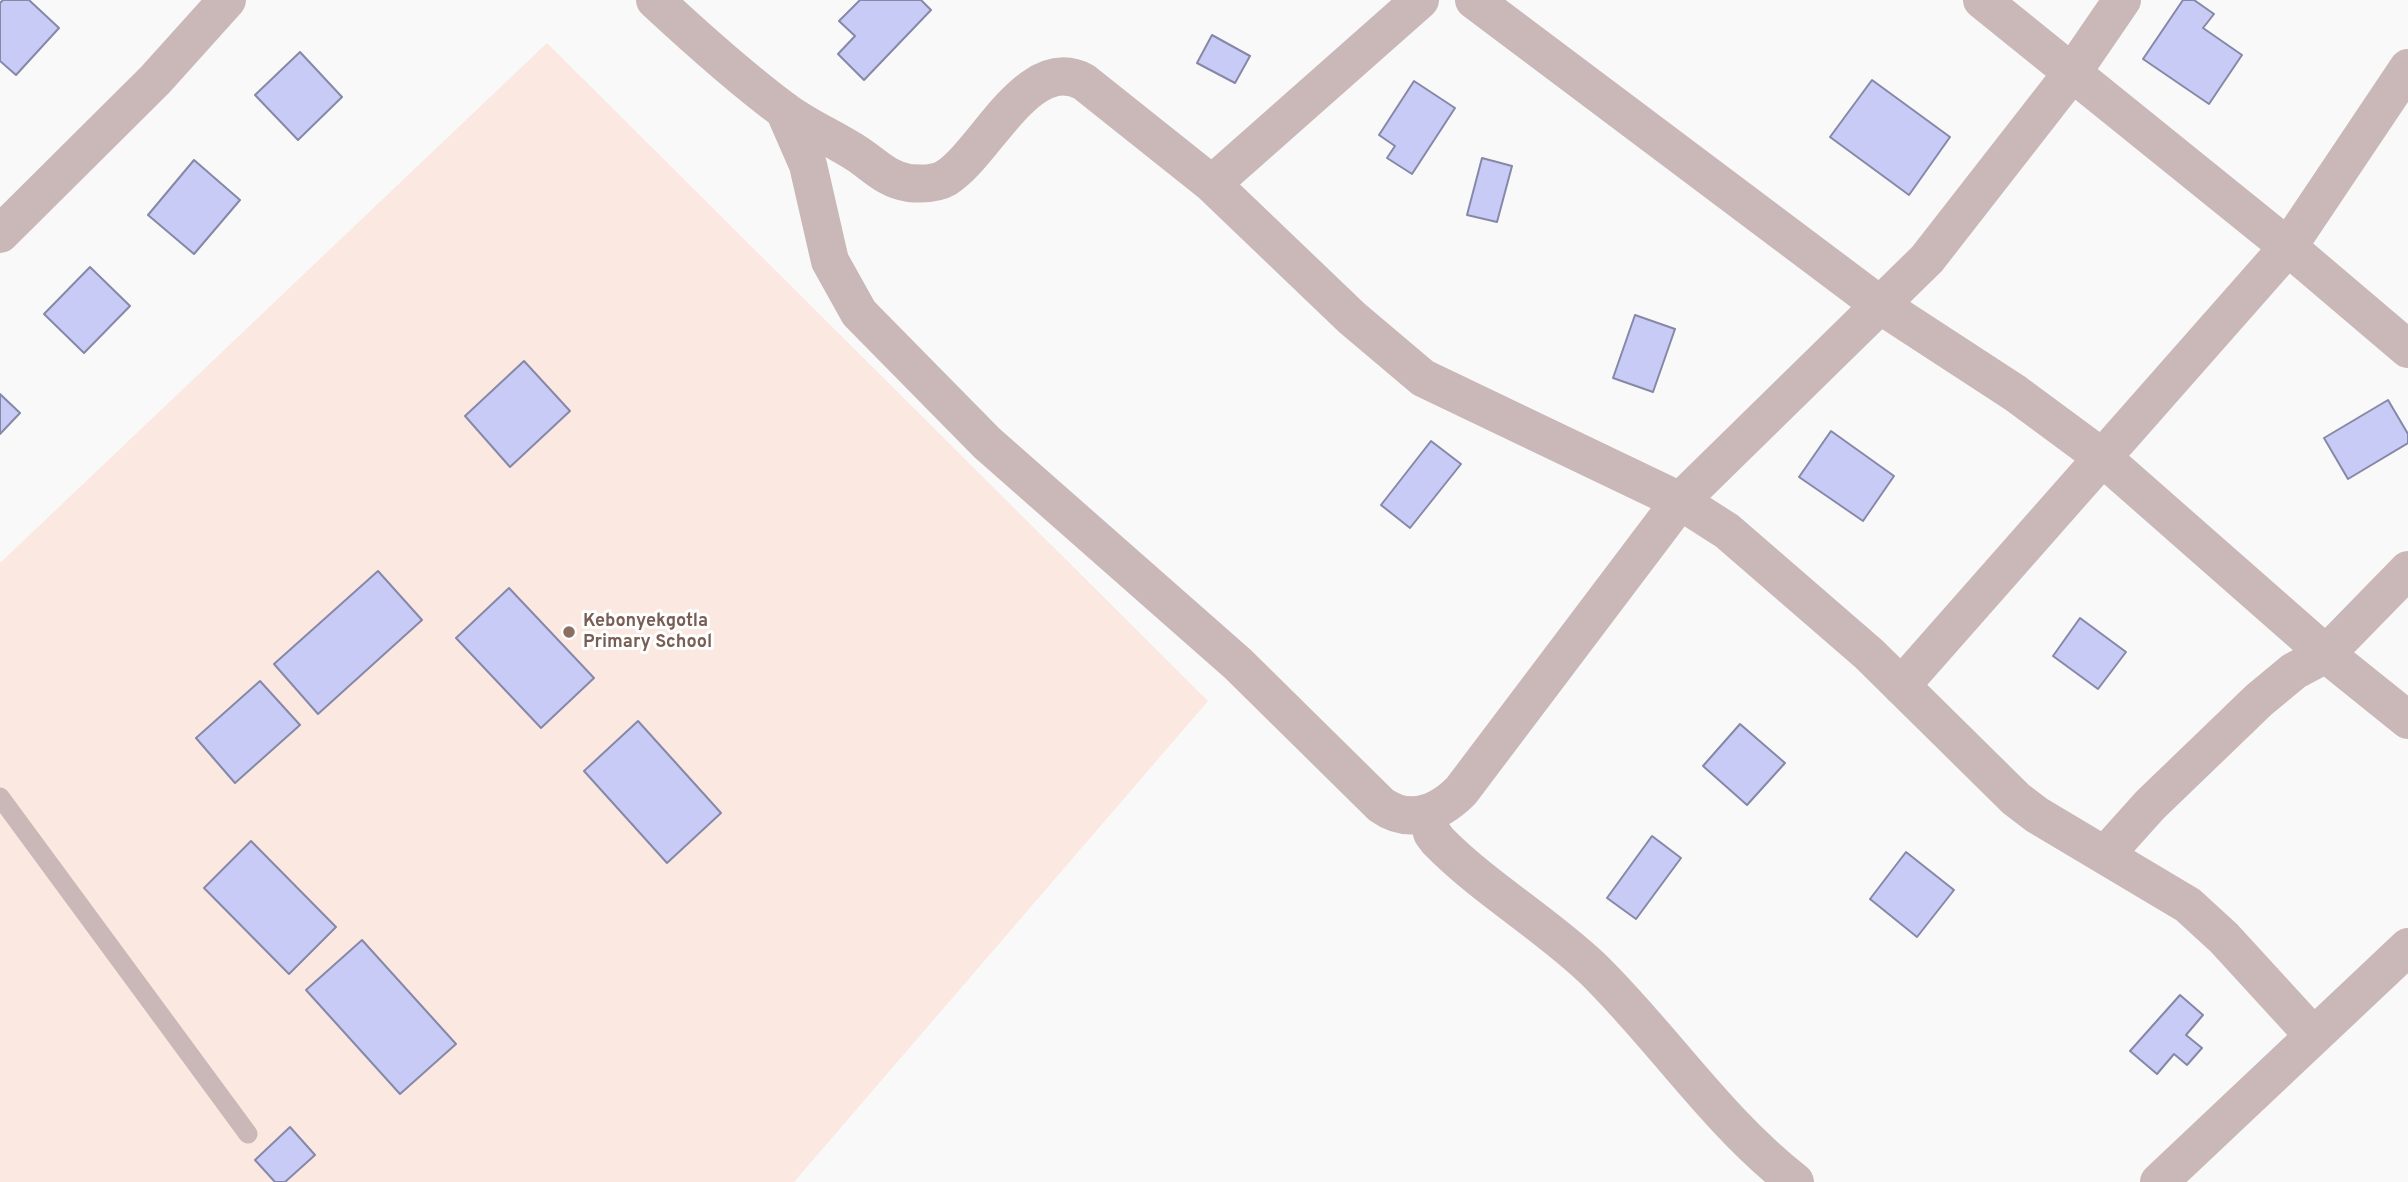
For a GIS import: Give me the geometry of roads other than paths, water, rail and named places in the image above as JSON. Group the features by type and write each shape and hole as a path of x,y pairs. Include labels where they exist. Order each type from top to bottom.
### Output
{"street":[{"path":"0,234 155,80 227,0"},
{"path":"655,0 713,54 784,110 858,154 887,176 908,183 937,182 947,178 982,144 1033,86 1045,79 1067,75 1084,82 1212,184 1352,318 1423,378 1680,501 1727,531 1786,579 1901,686 2016,799 2053,825 2188,905 2224,938 2312,1034"},
{"path":"1212,184 1420,0"},
{"path":"1474,0 1880,305 2015,393 2103,458 2326,654 2408,720"},
{"path":"1982,0 2288,247 2408,349"},
{"path":"784,110 814,186 830,261 859,313 987,443 1238,664 1381,805 1407,817 1427,813 1445,805 1461,791 1680,501 1927,258 2072,73 2122,0"},
{"path":"1901,686 2288,247 2408,68"},
{"path":"2106,854 2150,805 2259,700 2294,671 2326,654 2408,570"},
{"path":"1427,813 1432,833 1438,841 1594,971 1705,1097 1769,1161 1795,1182"},
{"path":"2159,1182 2312,1034 2408,947"}],"lane":[{"path":"0,797 248,1135"}],"place":[{"name":"Kebonyekgotla Primary School","path":"569,632"}]}
